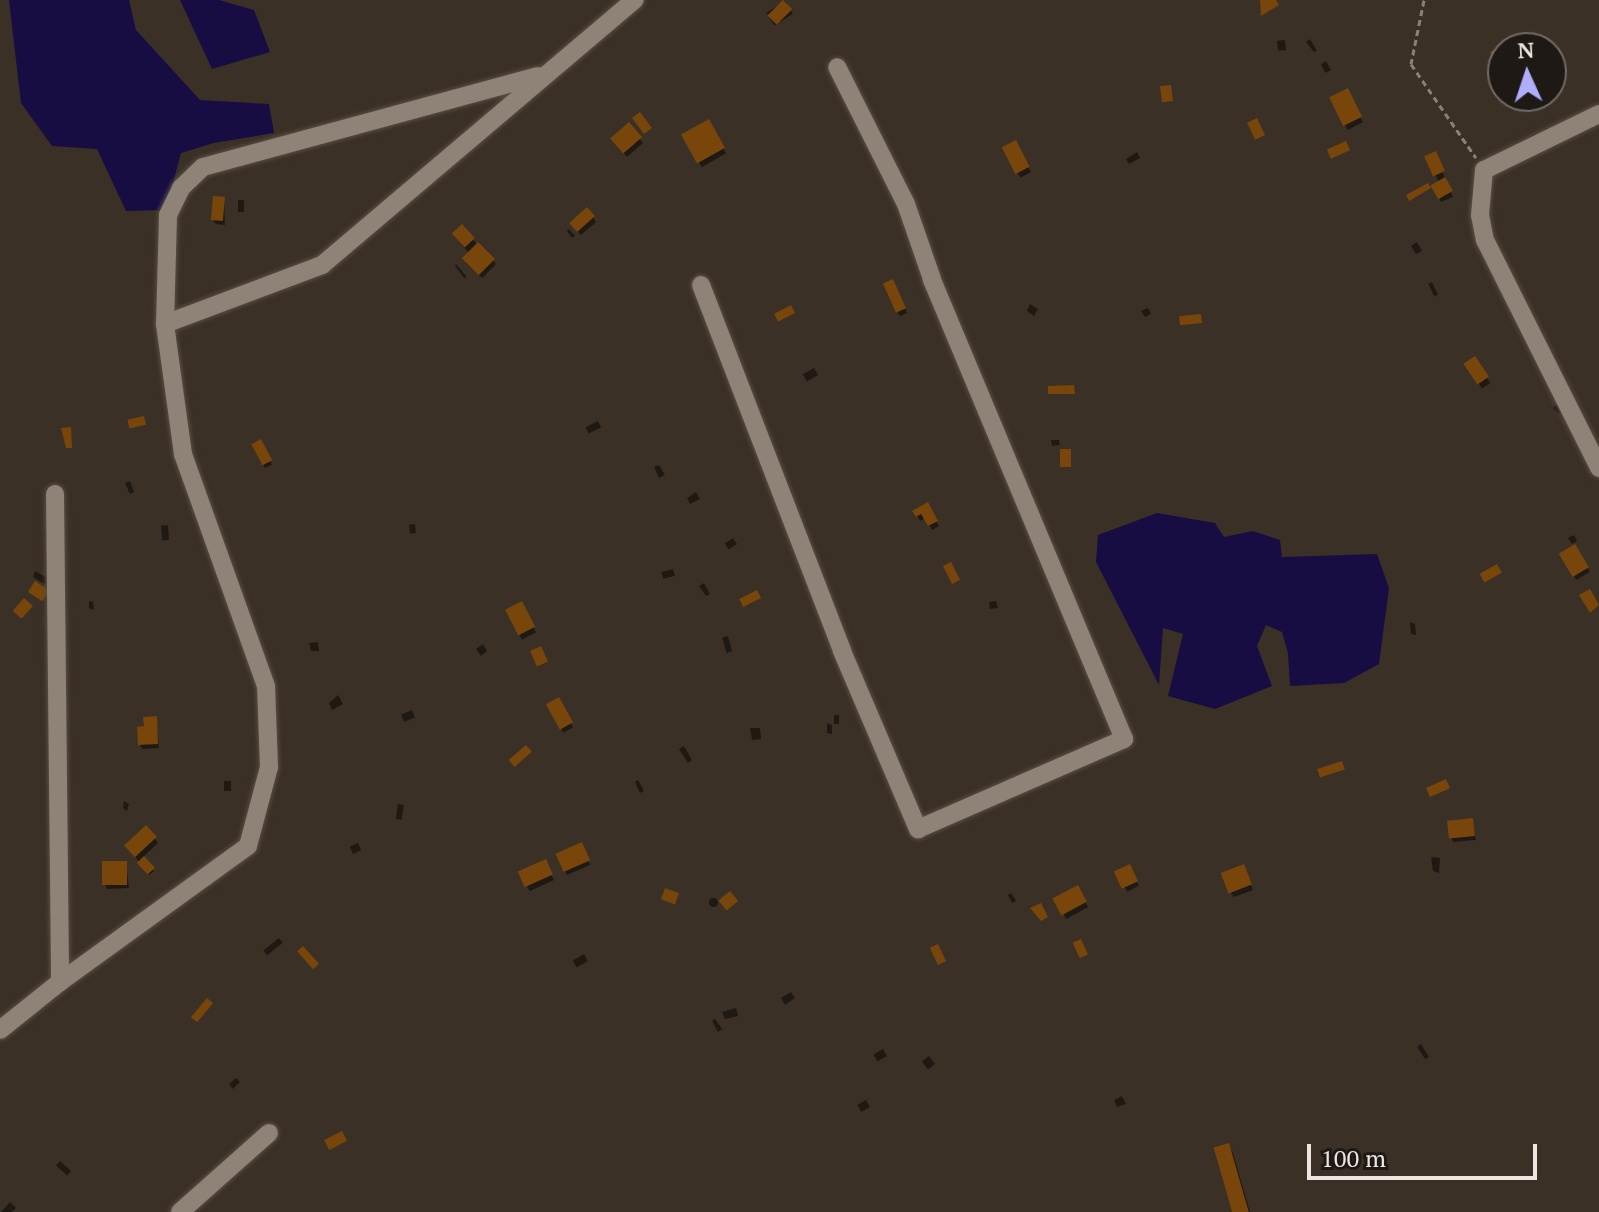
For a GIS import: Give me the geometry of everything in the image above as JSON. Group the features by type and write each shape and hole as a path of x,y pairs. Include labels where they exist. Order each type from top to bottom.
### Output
{"street":[{"path":"165,324 322,265 543,74 635,0"},
{"path":"701,285 842,651 918,829 1124,739 932,279 906,204 837,67"},
{"path":"0,1030 60,982 248,846 269,767 266,686 183,454 165,324 168,215 181,188 203,167 543,74"},
{"path":"1599,114 1484,170 1480,215 1485,240 1599,468"},
{"path":"55,494 60,982"},
{"path":"180,1212 269,1133"}],"path":[{"path":"1424,0 1411,64 1484,170"}],"shaded area":[{"path":"9,0 129,0 136,30 200,100 269,104 274,133 214,143 181,153 166,210 126,211 97,149 52,146 21,103"},
{"path":"180,0 219,0 254,10 270,52 212,69"},
{"path":"1157,513 1215,523 1224,537 1253,531 1280,540 1282,557 1377,554 1389,588 1379,664 1344,683 1290,686 1288,653 1282,632 1266,625 1257,646 1272,686 1215,709 1168,696 1183,634 1163,628 1159,685 1096,562 1098,535"}],"building":[{"path":"783,0 792,9 777,25 767,16"},
{"path":"1260,0 1276,0 1279,5 1261,16"},
{"path":"1171,85 1173,101 1162,102 1160,86"},
{"path":"1348,88 1362,117 1343,126 1329,97"},
{"path":"640,112 652,128 644,134 632,118"},
{"path":"1257,118 1265,135 1255,140 1247,123"},
{"path":"709,119 725,148 697,163 681,135"},
{"path":"629,122 642,137 623,153 610,138"},
{"path":"1016,140 1030,167 1015,174 1002,147"},
{"path":"1346,141 1350,150 1331,159 1327,150"},
{"path":"1436,151 1445,171 1433,176 1424,156"},
{"path":"1445,177 1453,191 1438,199 1430,186"},
{"path":"1428,183 1431,188 1409,201 1406,195"},
{"path":"213,196 225,197 223,221 211,220"},
{"path":"587,207 595,216 577,232 569,223"},
{"path":"462,224 475,238 465,247 452,234"},
{"path":"478,242 495,259 479,275 462,258"},
{"path":"893,279 906,308 896,313 883,283"},
{"path":"791,305 795,313 778,322 774,314"},
{"path":"1201,314 1202,323 1180,325 1179,316"},
{"path":"1475,356 1489,377 1477,385 1463,364"},
{"path":"1074,385 1075,394 1048,394 1048,386"},
{"path":"144,416 146,425 129,429 127,420"},
{"path":"71,427 72,448 66,448 61,428"},
{"path":"261,439 272,460 263,465 251,444"},
{"path":"1060,449 1071,449 1071,467 1060,467"},
{"path":"928,502 938,521 928,526 921,514 916,517 912,511"},
{"path":"1575,544 1589,567 1573,577 1559,554"},
{"path":"951,562 960,580 952,584 943,566"},
{"path":"1497,564 1502,573 1484,582 1480,574"},
{"path":"35,581 49,590 42,601 28,592"},
{"path":"1590,589 1599,605 1590,613 1579,595"},
{"path":"757,590 761,598 743,607 739,599"},
{"path":"24,598 33,606 22,619 13,611"},
{"path":"522,601 535,627 518,635 505,610"},
{"path":"541,646 548,662 537,666 530,651"},
{"path":"559,697 573,722 560,730 546,704"},
{"path":"157,716 158,744 138,745 137,727 144,726 143,717"},
{"path":"526,745 532,752 515,767 509,760"},
{"path":"1342,761 1345,770 1320,778 1317,769"},
{"path":"1446,779 1450,788 1430,797 1426,788"},
{"path":"1473,818 1475,836 1449,839 1447,821"},
{"path":"146,825 157,837 135,857 124,845"},
{"path":"582,842 590,860 564,872 556,854"},
{"path":"144,856 155,868 148,875 137,863"},
{"path":"546,859 553,875 525,887 518,872"},
{"path":"102,861 127,861 127,885 102,885"},
{"path":"1130,864 1138,881 1122,889 1114,872"},
{"path":"1244,864 1252,885 1229,893 1221,873"},
{"path":"1078,885 1087,902 1061,915 1052,899"},
{"path":"665,888 679,893 675,904 661,899"},
{"path":"730,891 738,901 727,911 718,900"},
{"path":"1041,903 1048,917 1041,921 1030,908"},
{"path":"1081,939 1088,955 1080,958 1073,943"},
{"path":"938,944 946,961 938,965 930,948"},
{"path":"303,946 319,964 313,969 297,951"},
{"path":"207,998 213,1003 197,1022 191,1017"},
{"path":"342,1131 347,1141 329,1150 324,1140"},
{"path":"1229,1143 1249,1212 1232,1212 1214,1147"}]}
